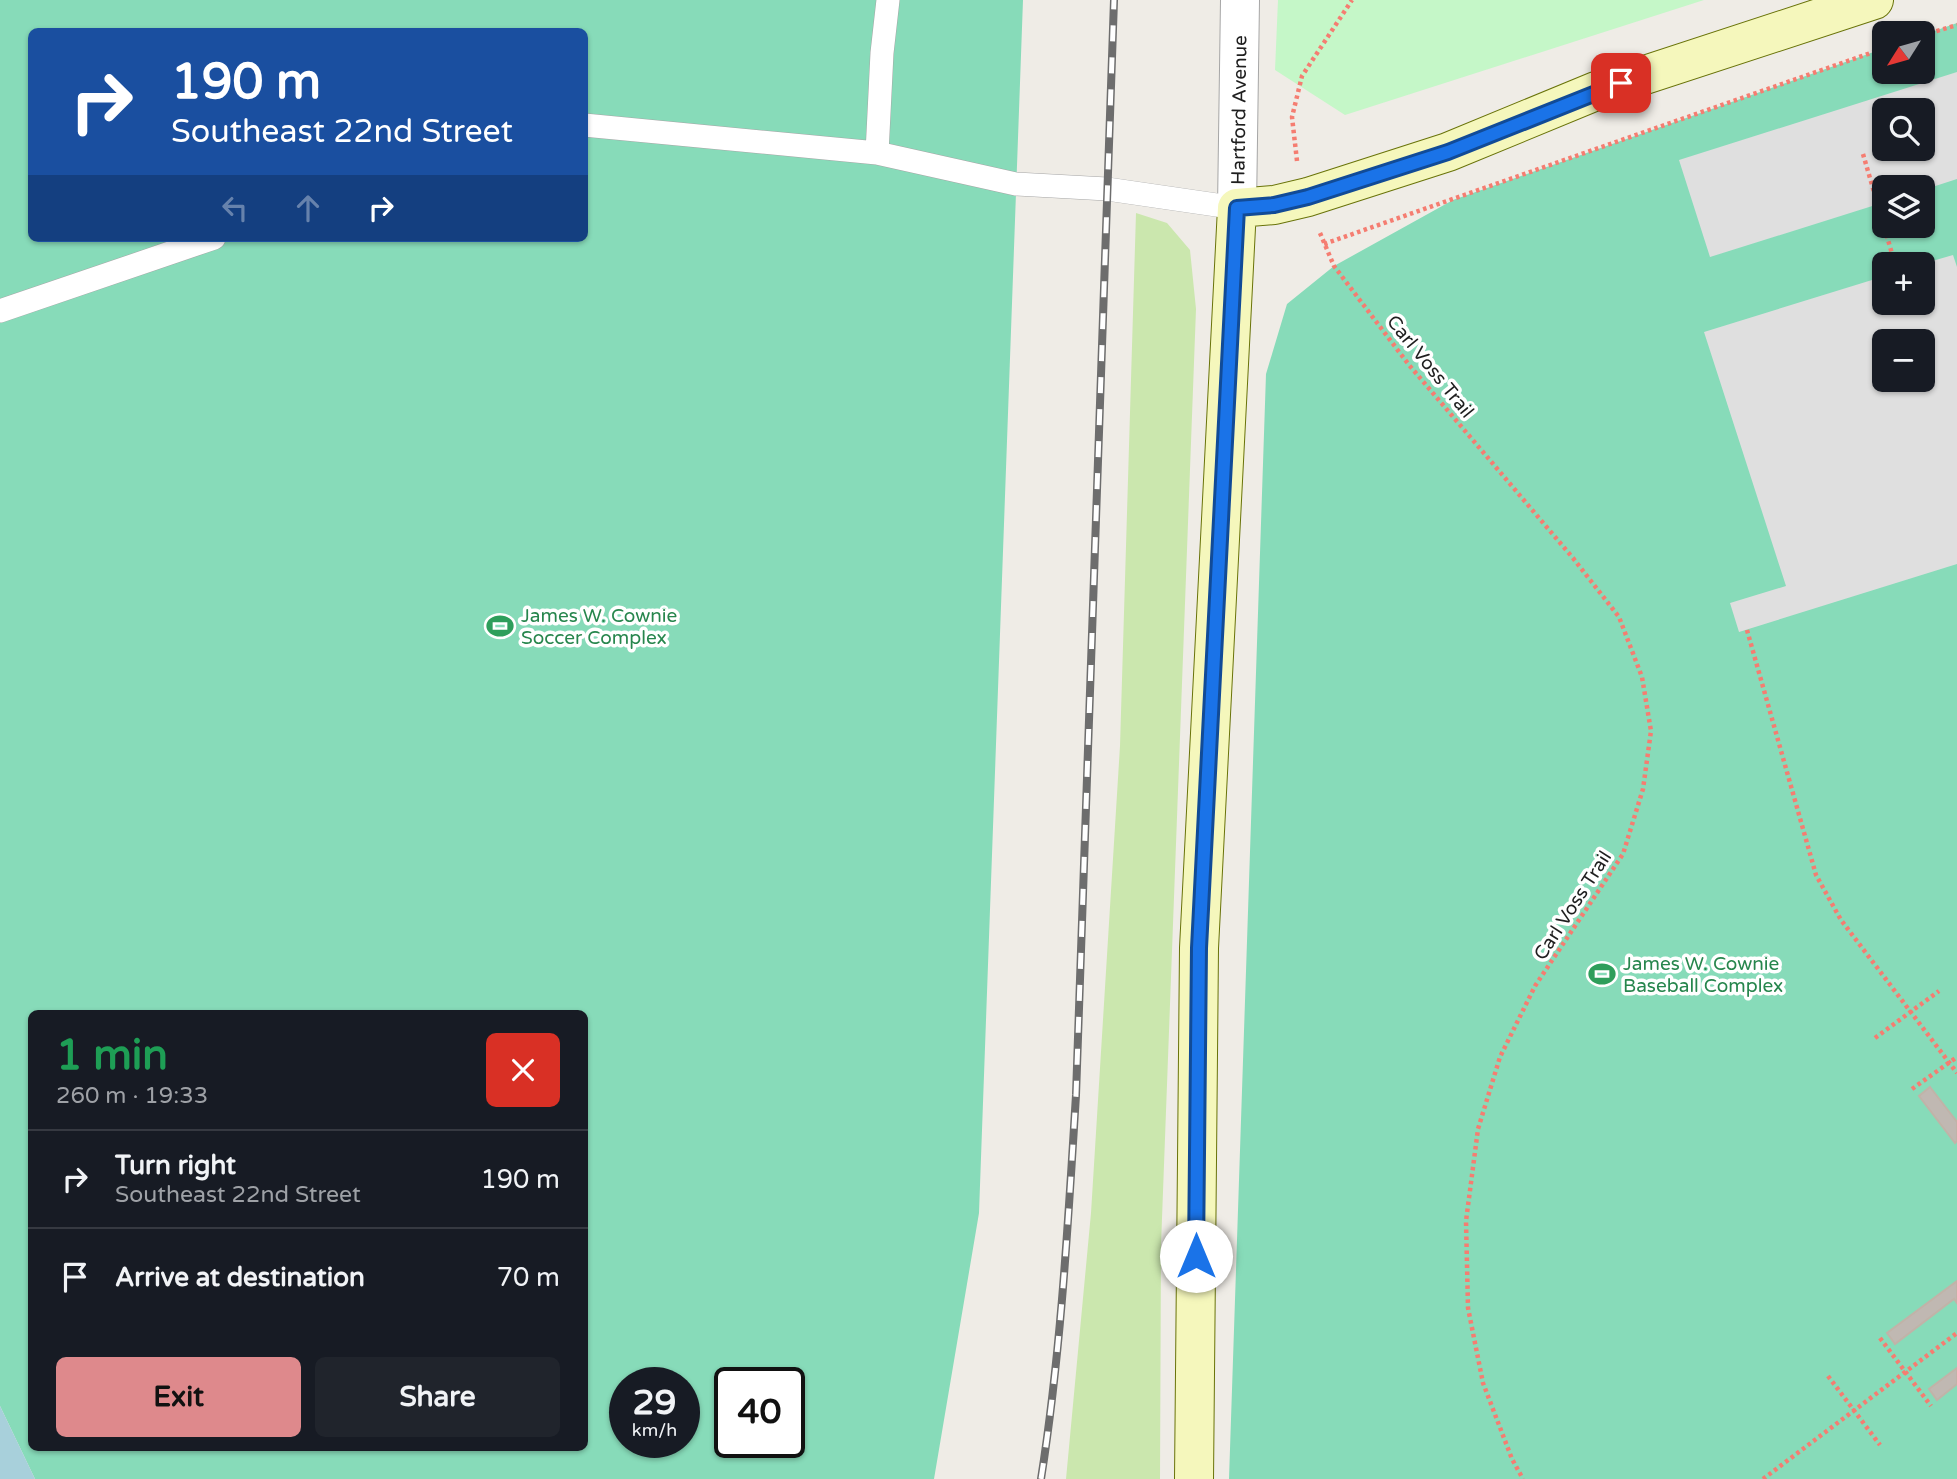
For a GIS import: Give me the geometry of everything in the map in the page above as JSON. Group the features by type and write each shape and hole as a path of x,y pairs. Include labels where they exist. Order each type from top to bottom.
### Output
{"street":[{"name":"Hartford Avenue","path":"1194,1479 1199,948 1237,208 1240,0"},
{"path":"1237,208 1274,205 1308,197 1435,156 1596,91 1874,0"}],"lane":[{"path":"877,153 882,53 888,0"},
{"path":"588,125 877,153 1016,184 1107,189 1237,208"},
{"path":"0,311 202,242"}],"path":[{"path":"1297,164 1292,117 1302,76 1352,0"},
{"path":"1936,31 1957,24"},
{"path":"1324,244 1872,53"},
{"path":"1863,154 1892,252"},
{"name":"Carl Voss Trail","path":"1317,226 1334,266 1409,365 1573,558 1619,617 1642,677 1651,732 1643,789 1623,854 1535,986 1500,1056 1478,1129 1466,1221 1468,1308 1483,1383 1512,1460 1523,1479"},
{"path":"1746,630 1816,875 1842,920 1957,1073"},
{"path":"1875,1038 1939,991"},
{"path":"1912,1089 1957,1057"},
{"path":"1763,1479 1957,1333"},
{"path":"1880,1338 1931,1406"},
{"path":"1828,1376 1880,1445"}],"green space":[{"name":"James W. Cownie Soccer Complex","path":"0,0 1023,0 979,1213 934,1479 35,1479 0,1406"},
{"path":"1278,0 1704,0 1345,115 1275,70"},
{"name":"James W. Cownie Baseball Complex","path":"1957,23 1957,1479 1229,1479 1266,374 1287,304 1334,266 1453,200 1872,53 1872,84 1936,84 1936,30"},
{"path":"1136,213 1167,223 1190,250 1196,309 1161,1245 1160,1479 1066,1479 1091,1213 1120,746"}],"shaded area":[{"path":"1957,72 1957,179 1935,186 1935,175 1872,175 1872,206 1710,257 1679,160 1872,99 1872,161 1935,161 1935,98 1875,98 1919,84 1936,84 1936,79"},
{"path":"1953,255 1957,267 1957,564 1739,632 1730,603 1786,586 1704,332 1872,280 1872,315 1935,315 1935,260"}],"water":[{"path":"0,1406 35,1479 0,1479"}],"building":[{"path":"1930,1087 1957,1122 1955,1143 1919,1096"},
{"path":"1957,1281 1957,1303 1954,1299 1895,1344 1887,1333"},
{"path":"1957,1368 1957,1384 1937,1400 1929,1389"}],"railway":[{"path":"1041,1479 1059,1335 1076,1095 1114,0"}],"place":[{"name":"James W. Cownie Soccer Complex","path":"500,626"},
{"name":"James W. Cownie Baseball Complex","path":"1602,974"}],"route":[{"path":"1196,1256 1199,948 1237,208 1274,205 1308,197 1448,152 1621,83"}]}
